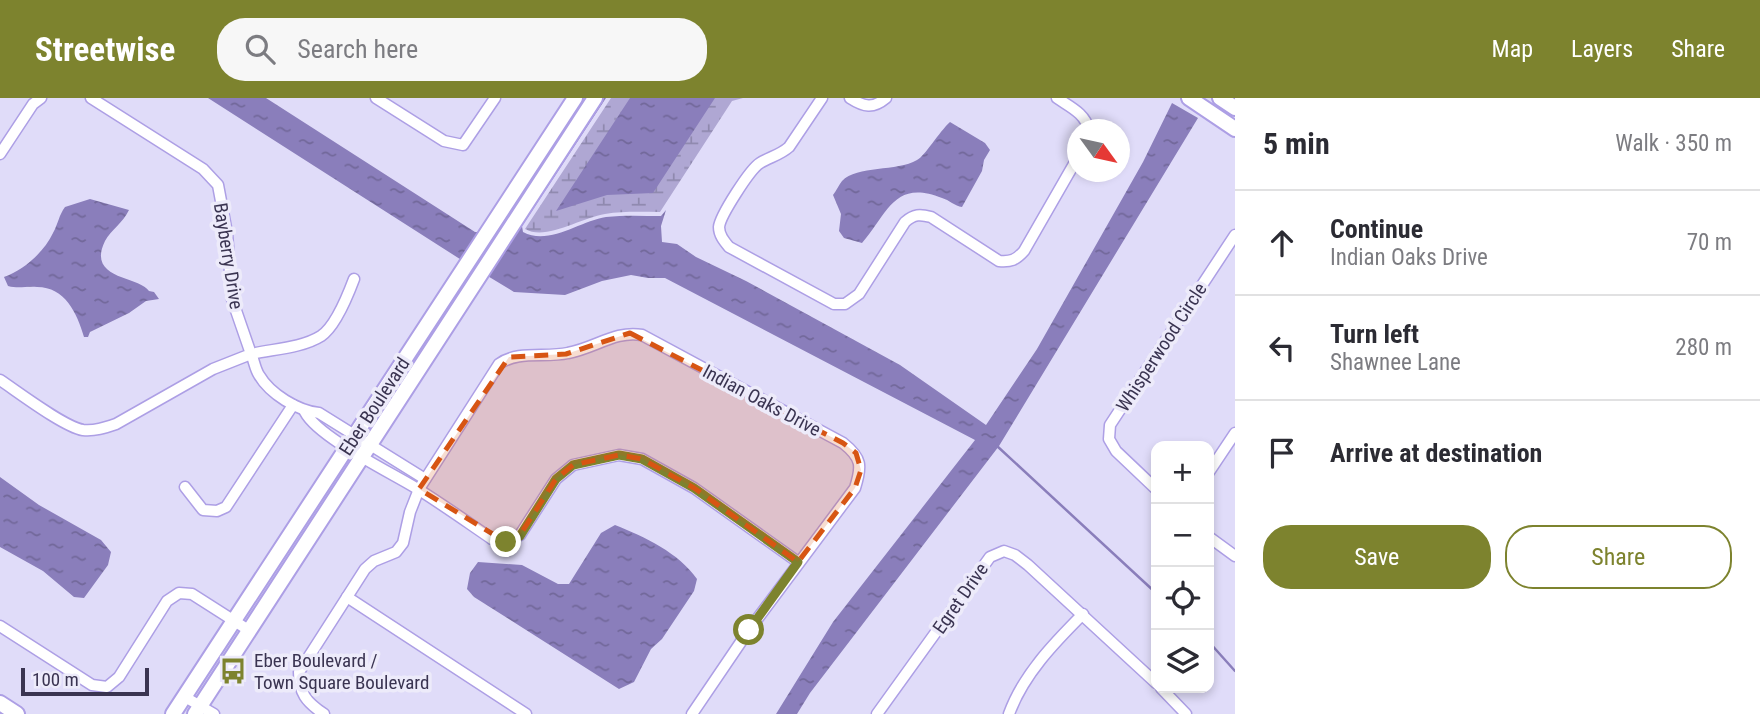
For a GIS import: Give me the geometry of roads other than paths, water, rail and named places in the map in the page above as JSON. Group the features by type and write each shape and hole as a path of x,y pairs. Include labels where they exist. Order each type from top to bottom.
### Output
{"street":[{"path":"0,154 33,104 41,98"},
{"name":"Bayberry Drive","path":"91,98 203,169 218,185 228,233 232,299 258,374 269,388 293,405 305,412 319,413 356,434 367,450"},
{"path":"376,98 444,141 463,145 495,98"},
{"name":"Eber Boulevard","path":"173,714 575,98"},
{"name":"Eber Boulevard","path":"197,710 595,98"},
{"path":"822,98 789,147 752,170 721,219 719,229 729,247 834,304 845,304 859,294 905,222 913,216 921,214 931,217 999,261 1018,258 1067,175"},
{"path":"850,98 868,107 877,105 886,98"},
{"path":"1057,98 1085,119"},
{"path":"1189,98 1235,129"},
{"path":"1220,98 1235,108"},
{"name":"Whisperwood Circle","path":"1151,484 1116,451 1109,439 1110,425 1235,235"},
{"path":"0,380 66,423 80,429 99,430 116,424 212,369 251,354 306,342 323,335 345,302 354,279"},
{"name":"Indian Oaks Drive","path":"324,714 311,706 299,688 299,672 365,569 374,561 396,552 403,543 419,489 499,364 509,357 566,354 593,348 618,335 630,333 642,335 843,443 856,453 861,470 855,488 798,562 692,714"},
{"path":"185,487 203,510 217,511 226,507 293,405"},
{"name":"Bayberry Drive","path":"305,412 311,423 347,448 367,450"},
{"path":"1214,464 1235,433"},
{"path":"367,450 404,466 425,479"},
{"path":"367,450 397,476 492,539 506,542 520,536 556,479 573,465 619,455 642,459 694,488 798,562"},
{"path":"397,476 404,466"},
{"path":"1214,541 1235,556"},
{"name":"Egret Drive","path":"877,714 990,557 1004,551 1015,555 1083,614 1151,679"},
{"path":"0,626 92,685 107,687 119,677 167,601 179,593 192,594 250,631"},
{"path":"347,597 526,714"},
{"path":"1009,714 1034,669 1051,646 1083,614"},
{"path":"1166,693 1186,714"},
{"path":"184,697 197,710 214,714"},
{"path":"0,703 17,714"}],"water":[{"path":"208,98 266,98 475,232 480,232 463,261"},
{"path":"603,98 606,98 522,226 523,232 543,236 596,219 661,216 666,210 661,226 662,242 677,244 696,257 746,281 900,365 986,425 1037,349 1143,162 1172,103 1198,118 999,446 810,693 797,714 776,714 833,622 975,440 665,278 631,275 602,281 565,295 514,292 486,275"},
{"path":"630,98 715,98 653,193 607,195 556,211"},
{"path":"950,122 985,143 990,150 962,207 926,193 913,193 894,202 862,243 844,238 839,231 841,214 833,195 842,181 867,170 909,164 917,160"},
{"path":"90,199 129,210 105,241 101,254 102,263 116,275 154,292 159,299 146,301 84,337 78,319 62,296 47,288 8,286 4,277 19,270 39,253 55,230 65,207"},
{"path":"0,477 39,505 101,540 111,552 108,565 84,598 74,597 43,571 0,547"},
{"path":"615,525 671,554 697,579 694,591 662,639 651,649 634,682 619,689 474,597 467,589 470,573 478,562 522,565 558,584 569,584 601,533"}],"waterway":[{"path":"997,446 1151,588"},
{"path":"1214,648 1235,671"}],"place":[{"name":"Eber Boulevard / Town Square Boulevard","path":"233,671"}]}
